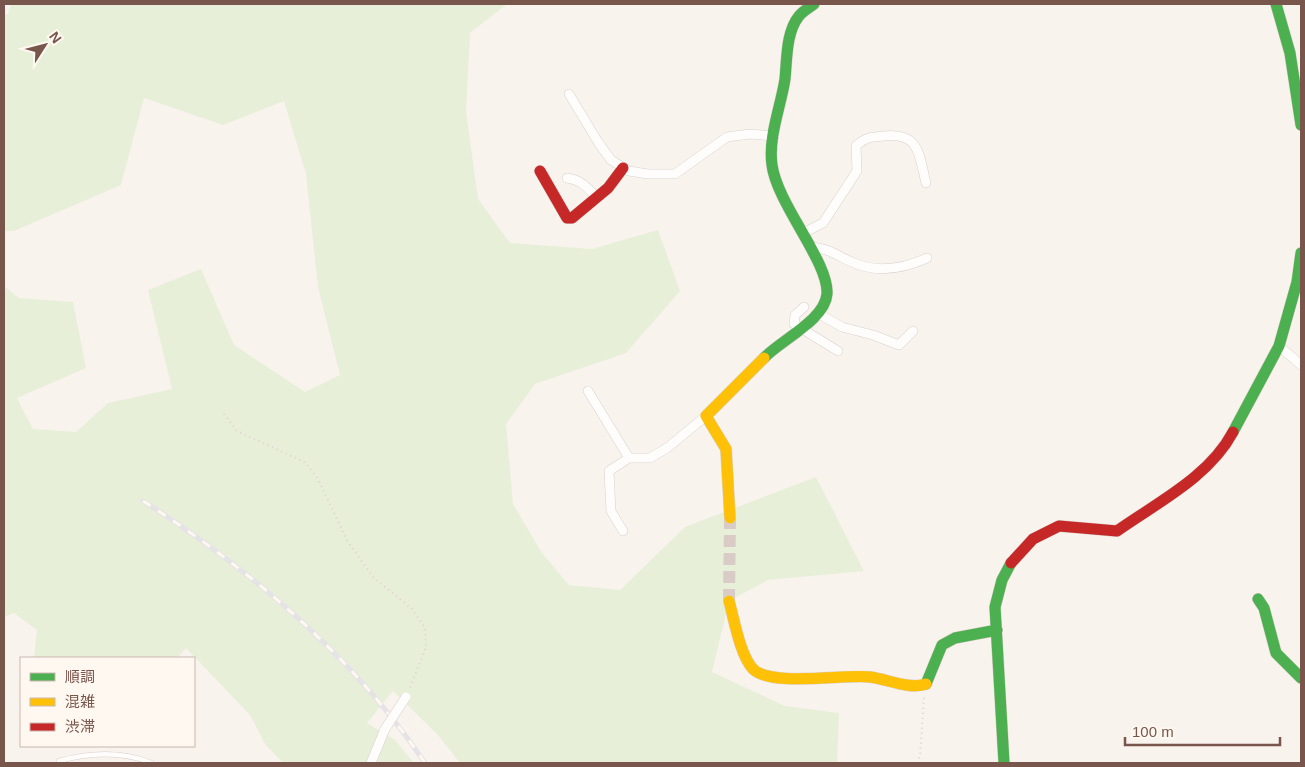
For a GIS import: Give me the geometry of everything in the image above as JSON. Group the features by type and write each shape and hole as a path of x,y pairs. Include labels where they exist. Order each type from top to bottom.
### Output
{"street":[{"path":"623,531 611,511 609,471 629,458 650,458 667,448 726,398 768,354 819,314 827,294 822,272 803,233 784,201 772,165 774,136 783,94 790,37 799,16 814,4"},
{"path":"1276,4 1290,53 1301,125"},
{"path":"569,94 611,160 623,168 648,174 675,174 727,137 750,134 774,136"},
{"path":"803,233 823,223 857,171 856,146 864,138 896,134 909,138 917,147 926,183"},
{"path":"540,171 567,218 572,218 608,188 623,168"},
{"path":"567,178 575,179 584,184 596,197"},
{"path":"810,247 824,248 854,263 876,270 911,266 926,258"},
{"path":"1004,763 996,607 1002,580 1014,558 1033,539 1059,526 1117,531 1208,467 1226,446 1279,346 1296,282 1301,253"},
{"path":"804,307 795,316 794,324 799,329 838,351"},
{"path":"819,314 842,327 873,335 899,346 913,332"},
{"path":"1279,346 1301,365"},
{"path":"588,391 629,458"},
{"path":"706,416 726,449 730,518"},
{"path":"1258,599 1264,608 1276,653 1301,678"},
{"path":"729,601 742,647 753,669 761,674 793,679 869,677 901,684 925,685 942,645 955,638 997,630"},
{"path":"371,763 385,729 406,697"}],"lane":[{"path":"59,761 80,755 116,754 152,763"}],"path":[{"path":"224,414 237,431 306,463 318,479 348,542 373,577 412,609 425,628 426,647 406,697"},
{"path":"917,763 920,756 925,685"}],"green space":[{"path":"11,4 507,4 470,33 466,111 478,199 510,243 592,249 658,230 680,291 626,353 535,384 506,424 513,504 542,553 569,585 620,590 685,527 816,477 864,571 768,580 729,601 712,672 785,706 839,713 837,763 460,763 438,735 393,691 367,723 395,740 414,763 283,763 265,744 250,715 186,648 178,657 34,657 37,630 14,613 4,617 4,286 19,298 73,302 86,368 17,398 33,429 76,432 108,403 172,389 148,290 201,269 234,345 305,392 340,375 318,287 306,174 284,101 223,125 144,98 121,185 14,231 4,231 4,14 8,14"}],"tunnel":[{"path":"729,601 730,518"}],"railway":[{"path":"143,501 223,556 298,618 333,651 366,687 397,724 425,763"}],"traffic: fast":[{"path":"764,358 811,321 819,312 827,294 820,266 792,215 776,180 771,154 773,133 785,79 789,38 799,16 814,4"},
{"path":"1276,4 1290,53 1301,125"},
{"path":"1233,432 1279,346 1297,282 1301,253"},
{"path":"1004,763 995,607 1002,580 1011,563"},
{"path":"1258,599 1264,608 1276,653 1301,678"},
{"path":"926,684 942,645 955,638 997,630"}],"traffic: slow":[{"path":"730,518 726,449 706,416 764,358"},
{"path":"729,601 744,655 753,669 762,674 791,679 870,677 913,686 926,684"}],"traffic: jam":[{"path":"540,171 567,218 572,218 608,188 623,168"},
{"path":"1011,563 1033,539 1059,526 1117,531 1197,475 1223,448 1233,432"}]}
